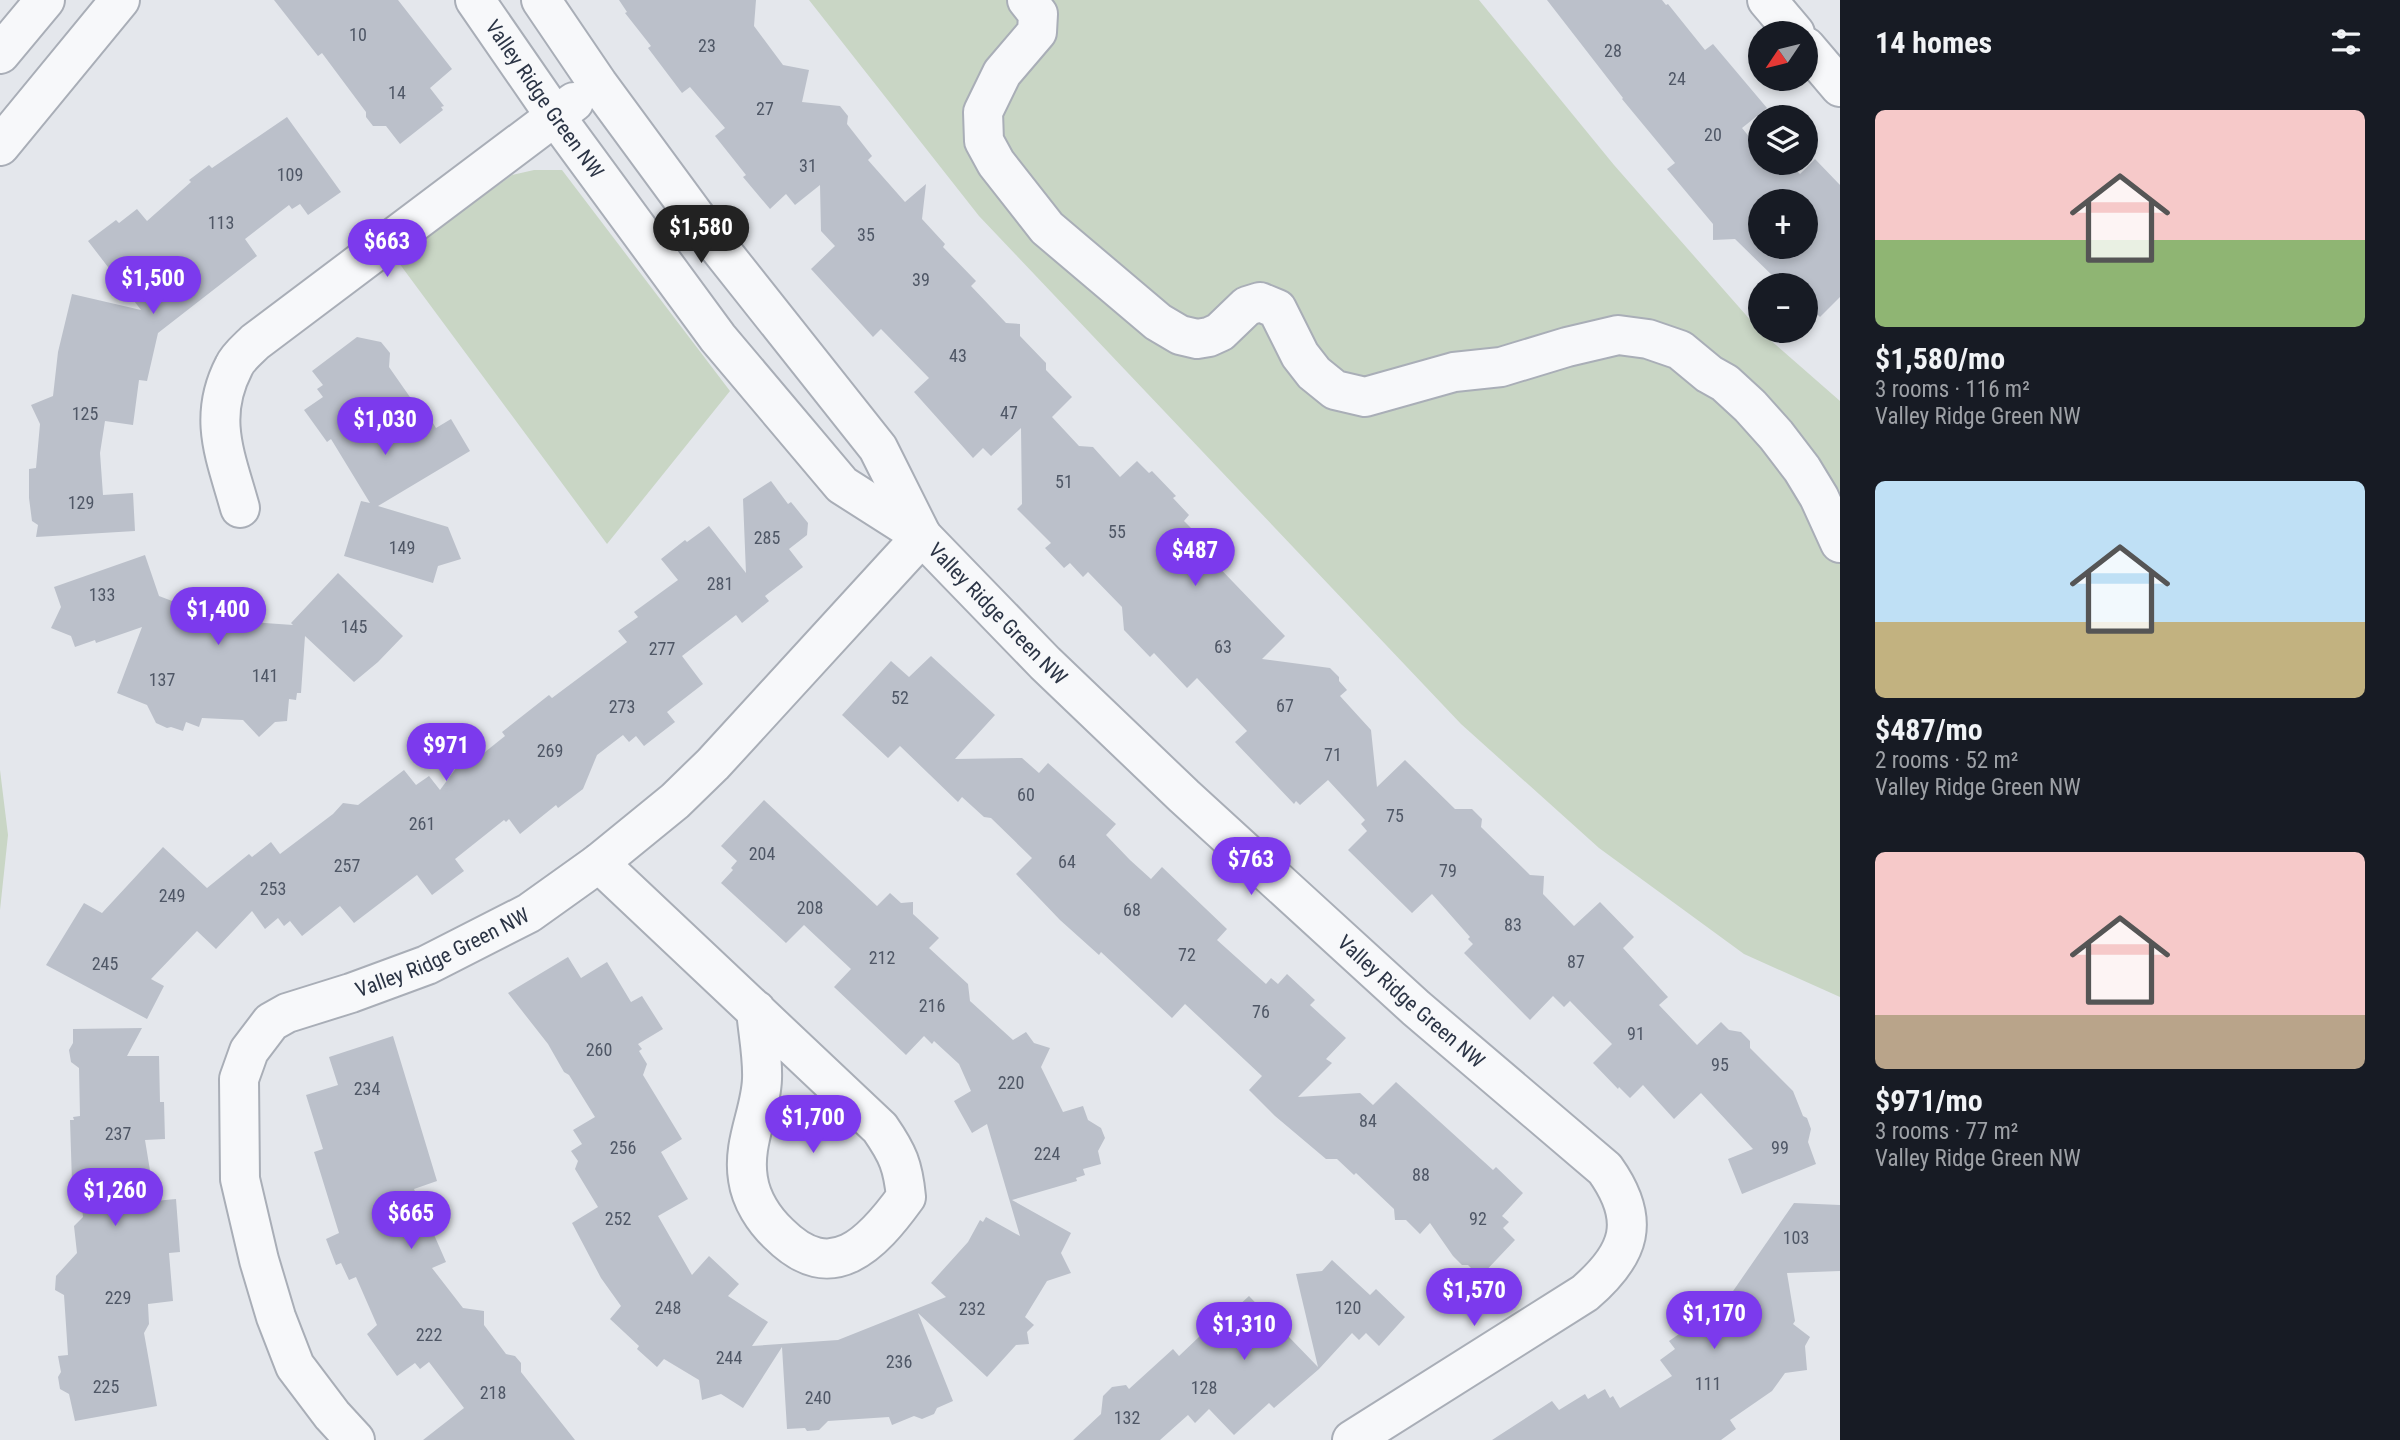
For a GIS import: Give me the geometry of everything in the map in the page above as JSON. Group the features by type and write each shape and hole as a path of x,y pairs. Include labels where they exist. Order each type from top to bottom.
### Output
{"street":[{"path":"0,54 45,0"},
{"path":"0,146 120,0"},
{"name":"Valley Ridge Green NW","path":"475,0 555,116 719,338 842,485 922,536 1045,663 1184,796 1416,1008 1605,1169 1615,1183 1627,1216 1626,1234 1620,1256 1608,1273 1585,1293 1352,1440"},
{"name":"Valley Ridge Green NW","path":"541,0 598,84 709,235 878,447 922,536"},
{"path":"1027,0 1038,14 1037,32 1002,73 983,112 984,141 996,163 1047,228 1158,322 1180,335 1197,339 1209,337 1220,332 1247,306 1260,302 1277,309 1300,355 1314,373 1335,390 1365,397 1454,372 1501,366 1618,335 1648,339 1680,350 1709,374 1725,383 1750,406 1802,470 1819,497 1840,544"},
{"path":"1768,0 1785,21"},
{"path":"1818,61 1840,87"},
{"path":"240,508 219,434 220,403 234,365 255,342 598,84"},
{"name":"Valley Ridge Green NW","path":"355,1440 332,1415 295,1366 276,1317 259,1260 240,1179 239,1079 249,1051 271,1021 287,1013 352,993 427,965 529,913 599,863 675,801 713,764 922,536"},
{"path":"599,863 756,1010 880,1128 896,1151 903,1173 906,1197 872,1238 852,1252 827,1260 808,1256 792,1247 764,1220 748,1180 748,1140 762,1080 756,1010"}],"green space":[{"path":"809,0 1479,0 1614,165 1748,317 1748,343 1774,343 1840,401 1840,997 1744,954 1599,848 1461,724 979,216"},
{"path":"534,170 562,170 730,391 607,544 396,259 512,175"},
{"path":"0,770 8,835 0,910"}],"building":[{"path":"274,0 398,0 452,69 430,88 444,106 441,107 443,110 400,144 386,126 373,126 366,117 366,112 322,53 318,56"},
{"path":"619,0 756,0 754,26 783,65 809,70 802,102 840,106 848,116 847,124 872,156 868,160 905,202 926,184 922,219 945,244 943,247 976,281 971,286 1006,323 1020,324 1020,336 1046,363 1046,370 1072,397 1052,417 1079,446 1093,447 1120,477 1137,461 1149,473 1152,471 1176,496 1173,498 1189,515 1184,521 1214,551 1209,557 1285,636 1262,659 1330,668 1339,677 1347,690 1340,696 1371,730 1377,787 1405,760 1455,809 1472,809 1482,819 1481,827 1530,875 1544,876 1543,894 1574,926 1600,902 1634,937 1623,948 1668,997 1659,1005 1697,1045 1721,1022 1729,1030 1741,1032 1750,1041 1750,1048 1793,1091 1811,1129 1808,1142 1816,1164 1742,1194 1728,1159 1753,1149 1701,1093 1674,1119 1643,1085 1630,1098 1593,1063 1612,1044 1570,1001 1564,1007 1553,996 1530,1020 1464,953 1473,944 1468,939 1470,937 1432,894 1412,913 1348,850 1367,831 1361,824 1365,820 1328,780 1300,805 1296,801 1294,804 1235,742 1247,731 1197,678 1187,688 1154,653 1150,657 1124,630 1122,607 1088,572 1083,577 1070,563 1064,568 1045,548 1051,543 1017,509 1022,504 1021,428 991,456 983,448 973,458 914,392 929,378 881,329 873,337 811,269 835,246 821,231 820,185 795,205 786,194 770,209 743,177 746,175 715,136 725,128 690,87 682,93 648,48 651,46 625,13 627,12"},
{"path":"1547,0 1662,0 1705,50 1713,44 1748,85 1748,91 1753,91 1764,105 1748,105 1748,123 1742,128 1748,135 1748,175 1818,175 1818,162 1840,185 1840,297 1820,317 1818,273 1770,273 1755,259 1818,259 1818,189 1748,189 1748,252 1735,239 1713,240 1713,224 1667,169 1675,163 1622,99"},
{"path":"287,117 341,192 308,215 300,204 292,209 289,205 245,239 257,256 158,333 147,381 139,380 133,425 105,421 100,453 103,495 133,493 135,531 36,537 38,525 32,521 29,469 36,468 40,424 31,405 53,396 58,352 72,294 141,310 88,241 116,220 119,223 137,209 147,221 191,182 189,180 209,165 212,168"},
{"path":"357,337 381,342 390,353 389,367 419,410 423,407 436,428 451,419 470,451 378,506 448,527 461,559 438,566 433,583 344,556 361,501 370,503 331,439 327,442 304,410 323,397 317,389 323,385 312,371"},
{"path":"771,481 788,504 791,502 808,523 807,535 789,549 803,567 765,596 769,601 742,623 736,615 682,656 703,684 667,712 675,722 644,746 636,736 629,742 623,735 597,755 583,789 558,808 556,805 520,834 509,819 506,822 504,820 455,859 464,871 432,895 417,875 354,923 340,906 302,936 290,921 284,926 278,918 265,929 252,911 216,949 197,931 151,979 164,986 147,1019 46,965 84,903 102,913 163,847 207,888 249,854 252,857 271,842 280,854 333,814 343,803 358,805 404,770 416,785 429,776 440,790 462,760 475,760 505,736 502,732 549,695 552,698 627,642 618,631 638,617 634,612 678,580 661,559 685,540 687,542 709,526 746,573 743,499"},
{"path":"145,555 159,596 222,620 293,625 291,623 338,573 403,636 354,682 305,636 301,693 297,693 296,700 289,699 287,721 275,722 259,737 243,720 202,718 199,727 186,722 183,731 167,728 156,723 147,705 117,693 142,627 96,643 95,640 75,647 71,636 51,628 61,607 54,587"},
{"path":"931,656 995,715 955,759 1022,758 1039,773 1048,763 1116,824 1106,835 1130,860 1151,879 1162,867 1227,929 1217,940 1266,984 1271,978 1278,984 1287,974 1315,1000 1310,1005 1346,1038 1326,1059 1332,1063 1298,1097 1360,1093 1373,1105 1396,1082 1493,1170 1496,1167 1523,1193 1502,1216 1509,1222 1503,1228 1515,1240 1480,1277 1468,1265 1462,1265 1453,1256 1430,1223 1420,1234 1406,1220 1395,1220 1394,1209 1356,1173 1354,1175 1337,1159 1326,1159 1275,1116 1249,1090 1262,1076 1185,1004 1172,1018 1101,952 1099,955 1060,920 1016,874 1032,858 991,818 984,817 962,797 958,802 900,746 888,758 842,715 891,661 909,677"},
{"path":"764,800 877,906 890,893 901,903 913,902 913,914 939,938 929,948 968,984 970,1001 1013,1040 1026,1032 1034,1043 1050,1048 1041,1067 1063,1112 1083,1106 1088,1120 1101,1128 1105,1138 1098,1151 1101,1164 1083,1169 1085,1175 1076,1178 1077,1181 1012,1200 1071,1233 1061,1253 1071,1273 1047,1281 1025,1317 1034,1325 1027,1332 1029,1344 1016,1345 987,1377 918,1313 953,1401 922,1419 914,1416 892,1425 889,1417 828,1421 819,1430 787,1429 782,1347 743,1408 721,1394 702,1400 699,1380 664,1359 657,1367 637,1349 639,1346 610,1319 621,1306 601,1278 572,1223 598,1207 575,1169 578,1161 571,1151 582,1144 573,1130 595,1117 548,1044 508,993 568,957 581,978 607,962 631,1002 642,996 663,1029 638,1044 647,1064 643,1075 682,1139 661,1152 688,1199 658,1216 692,1275 709,1256 739,1284 728,1296 768,1322 752,1346 838,1340 946,1297 931,1283 968,1242 980,1220 983,1222 986,1217 1020,1236 987,1124 972,1133 954,1101 971,1091 959,1064 934,1041 932,1044 924,1036 906,1055 834,987 851,969 804,925 786,943 721,883 737,861 721,846"},
{"path":"142,1028 127,1056 159,1056 160,1102 164,1102 165,1139 145,1140 155,1201 176,1199 180,1252 169,1253 173,1301 148,1304 149,1324 144,1333 157,1406 75,1421 69,1394 60,1389 58,1377 61,1372 58,1356 68,1355 64,1295 55,1290 56,1276 77,1253 74,1226 83,1217 80,1191 72,1183 70,1120 80,1116 79,1068 71,1062 69,1050 73,1043 73,1029"},
{"path":"393,1036 437,1181 414,1189 446,1262 432,1268 463,1308 484,1311 484,1325 506,1354 515,1356 521,1363 521,1372 575,1440 423,1440 464,1408 429,1362 420,1369 415,1363 397,1376 367,1334 377,1325 356,1277 349,1280 341,1263 336,1265 326,1239 339,1233 314,1152 323,1149 306,1095 338,1085 329,1057"},
{"path":"1794,1203 1840,1205 1840,1271 1787,1273 1795,1321 1793,1324 1810,1337 1805,1346 1807,1370 1785,1373 1772,1391 1730,1420 1736,1429 1721,1440 1492,1440 1552,1401 1559,1410 1585,1394 1588,1399 1605,1389 1620,1408 1672,1376 1660,1360 1675,1349 1669,1341 1705,1316 1714,1301 1722,1307"},
{"path":"1332,1260 1370,1295 1376,1289 1405,1317 1379,1346 1366,1333 1359,1340 1352,1333 1319,1369 1274,1408 1269,1403 1234,1435 1209,1409 1195,1423 1188,1415 1160,1440 1073,1440 1101,1414 1103,1396 1112,1387 1126,1385 1129,1389 1173,1349 1179,1356 1221,1316 1223,1320 1249,1296 1318,1367 1296,1274 1322,1271"}]}
